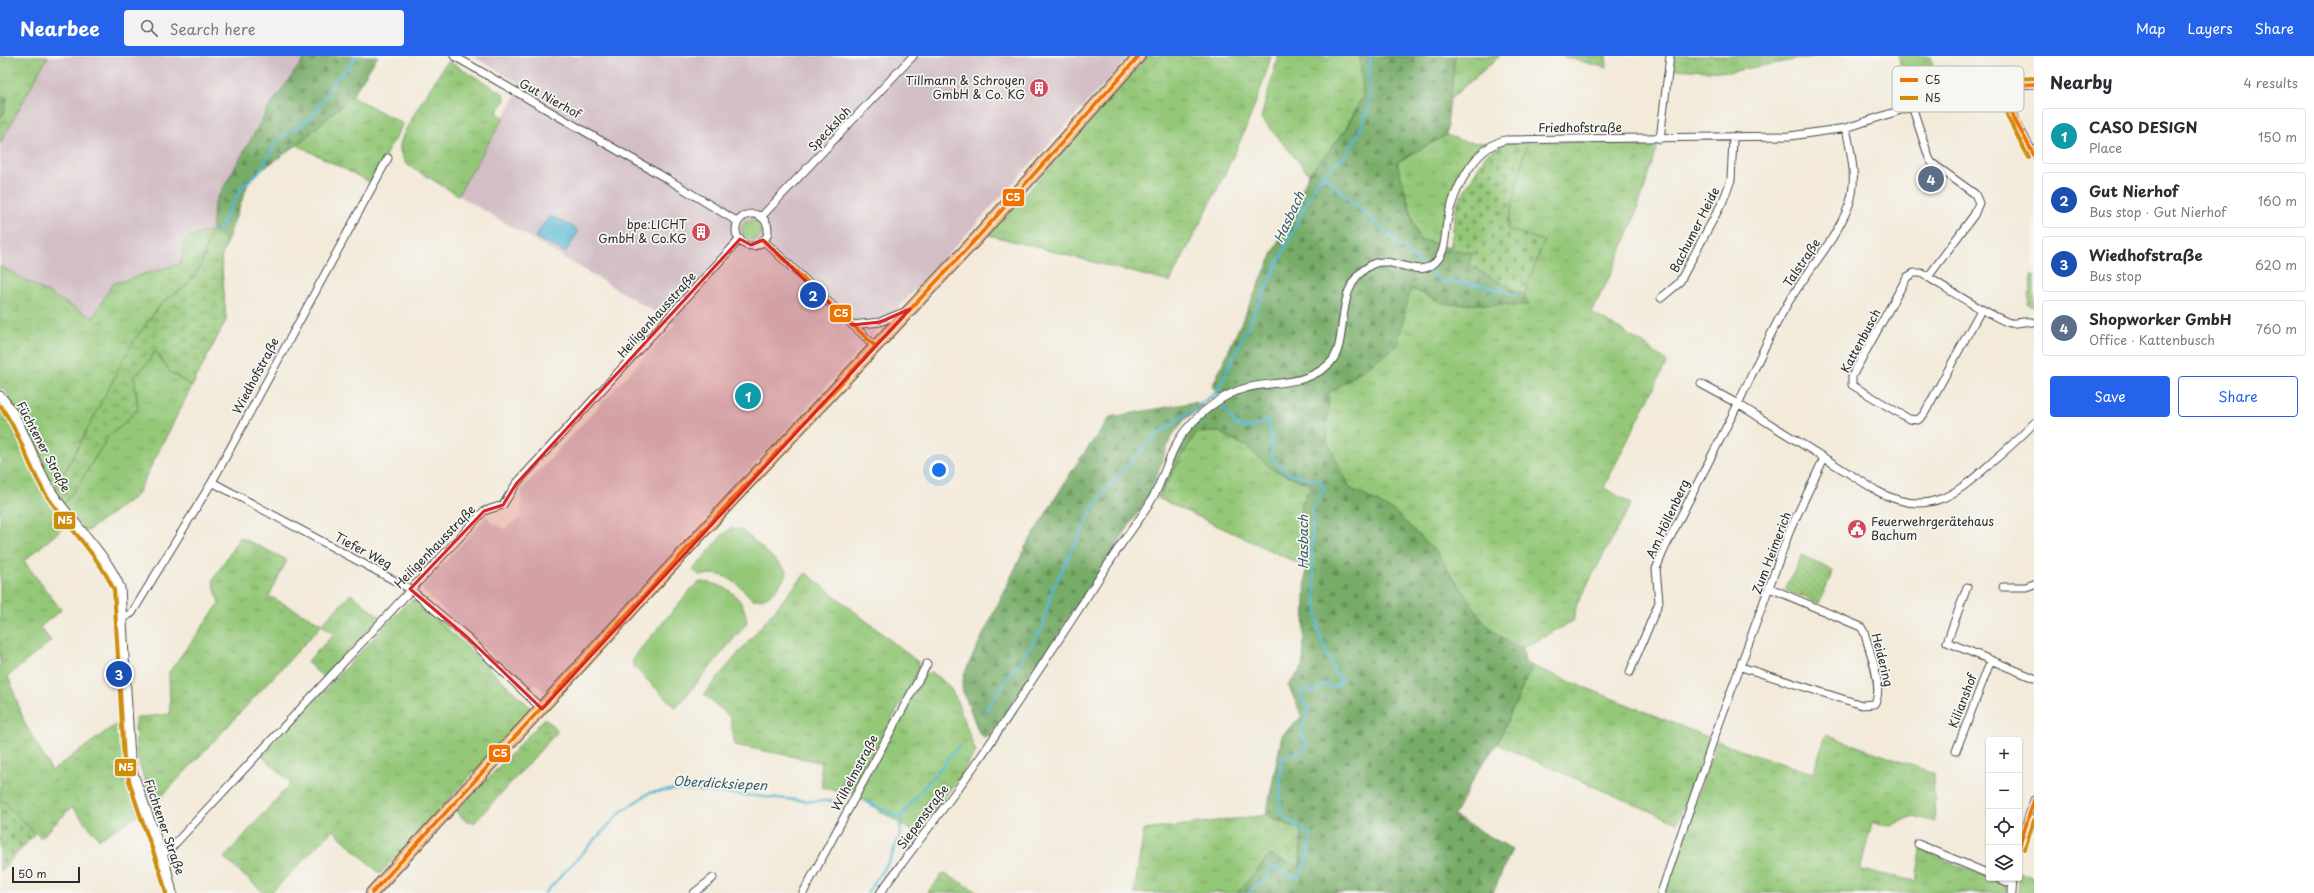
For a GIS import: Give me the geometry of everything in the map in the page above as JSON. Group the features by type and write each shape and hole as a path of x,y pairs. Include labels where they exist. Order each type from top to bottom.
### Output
{"main road":[{"path":"372,893 987,226 1139,56"}],"street":[{"name":"Gut Nierhof","path":"454,56 669,180 738,222"},
{"name":"Specksloh","path":"761,217 913,56"},
{"path":"1660,139 1670,56"},
{"name":"Friedhofstraße","path":"2024,85 2034,84"},
{"name":"Friedhofstraße","path":"1214,404 1226,396 1247,388 1282,384 1305,378 1325,367 1336,356 1346,299 1353,284 1365,269 1380,262 1421,269 1430,266 1439,258 1443,249 1449,213 1461,183 1475,162 1493,145 1509,140 1733,139 1790,136 1846,128 1894,112"},
{"path":"1914,112 1929,158 1942,170 1975,194 1979,203 1974,215 1928,278"},
{"path":"2012,112 2034,155"},
{"name":"Talstraße","path":"1738,404 1762,352 1786,307 1830,240 1849,204 1854,184 1853,158 1846,128"},
{"name":"Bachumer Heide","path":"1661,298 1679,283 1723,201 1732,176 1733,139"},
{"name":"Wiedhofstraße","path":"123,618 132,613 212,482 388,158"},
{"path":"748,214 761,217 768,228 763,240 751,246 740,240 736,231 738,222 748,214"},
{"name":"Heiligenhausstraße","path":"162,855 171,848 484,511 503,505 516,484 740,240"},
{"path":"763,240 875,346"},
{"name":"Kattenbusch","path":"1981,310 1924,414 1918,420 1909,420 1855,388 1851,381 1852,376 1908,277 1917,272 1981,310 2010,323 2027,320 2034,323"},
{"path":"852,325 880,322 910,309"},
{"path":"1701,384 1738,404 1889,498 1910,504 1930,503 1948,497 1970,482 2034,423"},
{"name":"Füchtener Straße","path":"0,396 12,412 49,488 117,580 122,599 130,759 139,792 162,855 172,893"},
{"name":"Siepenstraße","path":"880,893 983,753 1150,502 1177,442 1191,424 1214,404"},
{"name":"Am Höllenberg","path":"1630,672 1659,602 1656,569 1663,552 1738,404"},
{"name":"Zum Heimerich","path":"1660,893 1790,530 1824,458"},
{"name":"Tiefer Weg","path":"212,482 410,589 467,636 542,709"},
{"path":"2003,587 2026,587 2034,584"},
{"path":"1967,587 1947,642 2034,678"},
{"name":"Heidering","path":"1740,667 1862,705 1874,704 1878,700 1879,690 1864,632 1861,627 1770,588"},
{"name":"Kilianshof","path":"1956,751 1990,660"},
{"name":"Wilhelmstraße","path":"803,893 927,664"},
{"path":"2020,845 2034,800"},
{"path":"1918,844 1986,873"},
{"path":"694,893 713,878"},
{"path":"2012,893 2013,881"}],"highlighted area":[{"path":"740,239 751,245 763,240 852,325 880,322 910,309 542,709 467,637 410,589 484,511 503,505 516,484"}],"shaded area":[{"path":"48,56 306,56 268,109 214,203 212,230 184,239 181,263 113,284 93,318 0,266 0,144"},
{"path":"473,56 1130,56 545,693 536,684 529,691 422,590 424,585 487,516 491,522 504,529 522,517 521,490 675,324 458,195 522,85"}],"green space":[{"path":"0,56 48,56 0,144 0,116 4,114 7,97 0,96"},
{"path":"306,56 378,56 352,96 297,145 250,178 221,258 226,320 192,386 171,373 155,350 149,361 134,378 138,408 124,424 109,435 79,484 133,342 162,303 186,286 201,266 212,230 214,204 268,109"},
{"path":"1148,56 1271,56 1262,86 1239,143 1170,282 989,235"},
{"path":"1278,56 1360,56 1363,95 1345,131 1309,174 1261,118"},
{"path":"1360,56 1455,56 1446,135 1397,162 1418,239 1474,253 1469,265 1524,295 1529,305 1445,304 1411,288 1397,346 1328,394 1327,441 1350,488 1395,512 1437,553 1485,624 1510,644 1523,648 1525,662 1532,666 1497,744 1479,769 1454,816 1512,849 1493,893 1238,893 1270,855 1300,867 1301,830 1266,815 1282,735 1302,716 1288,685 1303,667 1306,567 1301,505 1312,485 1272,469 1247,447 1219,432 1196,433 1158,498 1182,441 1200,419 1227,399 1212,387 1309,174 1345,131 1363,95"},
{"path":"1455,56 1500,56 1450,99"},
{"path":"1563,56 1606,56 1607,68 1568,58"},
{"path":"1672,56 1816,56 1729,72 1671,69"},
{"path":"1899,56 1931,56 1932,66 1900,66"},
{"path":"450,62 504,94 505,99 497,113 504,117 458,195 406,164 400,151 402,139 412,117 446,63"},
{"path":"0,96 7,97 4,114 0,116"},
{"path":"352,96 403,124 370,182 297,145"},
{"path":"1446,135 1466,142 1488,143 1468,165 1454,189 1445,216 1441,246 1418,239 1397,162"},
{"path":"1659,141 1646,185 1622,250 1591,312 1642,343 1667,362 1604,487 1631,504 1577,604 1573,621 1523,648 1510,644 1485,624 1437,553 1395,512 1350,488 1327,441 1328,394 1397,346 1410,288 1445,304 1529,305 1524,295 1544,241 1507,229 1527,142"},
{"path":"1527,142 1507,229 1544,241 1524,295 1469,265 1473,253 1450,249 1457,203 1486,155 1505,143"},
{"path":"752,220 759,223 762,230 759,237 752,240 745,237 742,230 745,223"},
{"path":"212,230 201,266 186,286 162,303 133,342 55,491 8,399 8,394 4,388 0,389 0,266 93,318 112,284 181,263 184,239"},
{"path":"212,230 227,241 221,258 226,320 192,386 171,373 155,350 149,361 134,378 138,408 124,424 109,435 79,484 63,505 55,491 133,342 162,303 186,286 201,266"},
{"path":"2032,275 2034,275 2034,307 2028,304"},
{"path":"155,350 171,373 192,386 136,496 86,532 63,505 79,484 109,435 124,424 138,408 134,378 149,361"},
{"path":"0,402 9,414 38,475 69,523 24,561 61,610 40,627 51,641 8,676 25,724 52,771 123,719 122,745 124,764 142,813 99,839 72,807 41,838 2,801 0,802"},
{"path":"1195,402 1203,406 1185,419 1171,437 1150,494 991,735 984,737 979,733 962,689 964,674 1026,546 1075,466 1110,417"},
{"path":"1219,432 1247,447 1272,469 1312,485 1301,505 1306,567 1158,498 1196,433"},
{"path":"732,528 742,530 786,570 787,574 777,589 769,596 759,599 752,599 730,579 716,574 701,576 693,570 724,533"},
{"path":"240,537 287,560 269,596 322,624 351,594 380,617 324,678 307,662 334,634 322,625 153,806 136,753 135,718 170,714 169,672 219,604 213,580"},
{"path":"1802,555 1833,571 1819,603 1785,590"},
{"path":"806,573 918,662 919,669 852,794 822,787 820,762 735,745 730,717 704,694"},
{"path":"700,582 718,585 725,588 738,598 742,605 747,623 676,708 633,666 633,658 692,588"},
{"path":"412,600 418,601 532,709 380,874 333,830 271,893 264,893 224,858 291,783 262,756 405,605"},
{"path":"1532,666 1710,738 1677,823 1497,744"},
{"path":"931,672 948,685 955,696 976,752 918,835 858,797 924,676"},
{"path":"545,718 558,731 474,823 466,821 456,812"},
{"path":"1826,735 1933,773 1935,822 1914,816 1892,825 1872,823 1860,870 1916,881 1921,850 1986,877 1986,881 1996,881 2006,885 2007,893 1664,893 1717,741 1748,753 1813,773"},
{"path":"2,800 35,834 0,872 0,802"},
{"path":"1266,815 1301,830 1300,868 1270,855 1238,893 1134,893 1144,830"},
{"path":"2022,872 2034,877 2034,893 2018,893 2019,881 2022,881"},
{"path":"943,873 980,893 927,893"}],"water":[{"path":"550,216 574,227 578,232 566,252 536,238 536,234"}],"waterway":[{"path":"219,232 222,223 241,188 262,169 276,142 313,116 336,79 350,66 356,56"},
{"path":"985,711 1042,629 1052,590 1097,500 1151,439 1217,392 1315,185 1324,174 1341,159 1354,142 1361,128 1370,95 1369,69 1371,56"},
{"path":"1322,174 1423,266"},
{"path":"1427,269 1445,283 1481,285 1516,295"},
{"name":"Hasbach","path":"1217,392 1223,407 1238,427 1251,428 1267,420 1271,435 1272,458 1285,472 1319,481 1325,488 1313,507 1312,558 1319,633 1334,671 1342,680 1335,687 1323,684 1316,692 1307,690 1301,693 1303,702 1309,707 1301,733 1307,744 1303,749 1281,759 1280,811 1288,820 1311,835 1308,856 1300,877 1290,877 1270,864 1269,878 1248,893"},
{"path":"867,893 891,858 900,834 901,818 908,806 960,745"},
{"name":"Oberdicksiepen","path":"545,893 622,811 649,793 678,789 808,801 839,801"},
{"name":"Oberdicksiepen","path":"865,801 901,818"}],"transit line":[{"name":"C5","path":"372,893 728,504 977,238 1139,56"},
{"name":"N5","path":"2024,79 2034,78"},
{"name":"C5","path":"2024,85 2034,84"},
{"name":"N5","path":"2006,112 2029,158"},
{"name":"C5","path":"2012,112 2034,155"},
{"name":"C5","path":"763,240 875,346"},
{"name":"N5","path":"0,406 13,426 33,471 45,493 99,564 114,590 124,760 138,810 166,893"},
{"name":"C5","path":"2020,845 2034,800"},
{"name":"N5","path":"2025,849 2034,820"}],"place":[{"name":"Tillmann & Schroyen GmbH & Co. KG","path":"1039,88"},
{"name":"Shopworker GmbH","path":"1931,179"},
{"name":"bpe:LICHT GmbH & Co.KG","path":"701,232"},
{"name":"Gut Nierhof","path":"813,295"},
{"name":"CASO DESIGN","path":"748,396"},
{"name":"Feuerwehrgerätehaus Bachum","path":"1857,529"},
{"name":"Wiedhofstraße","path":"119,674"}]}
